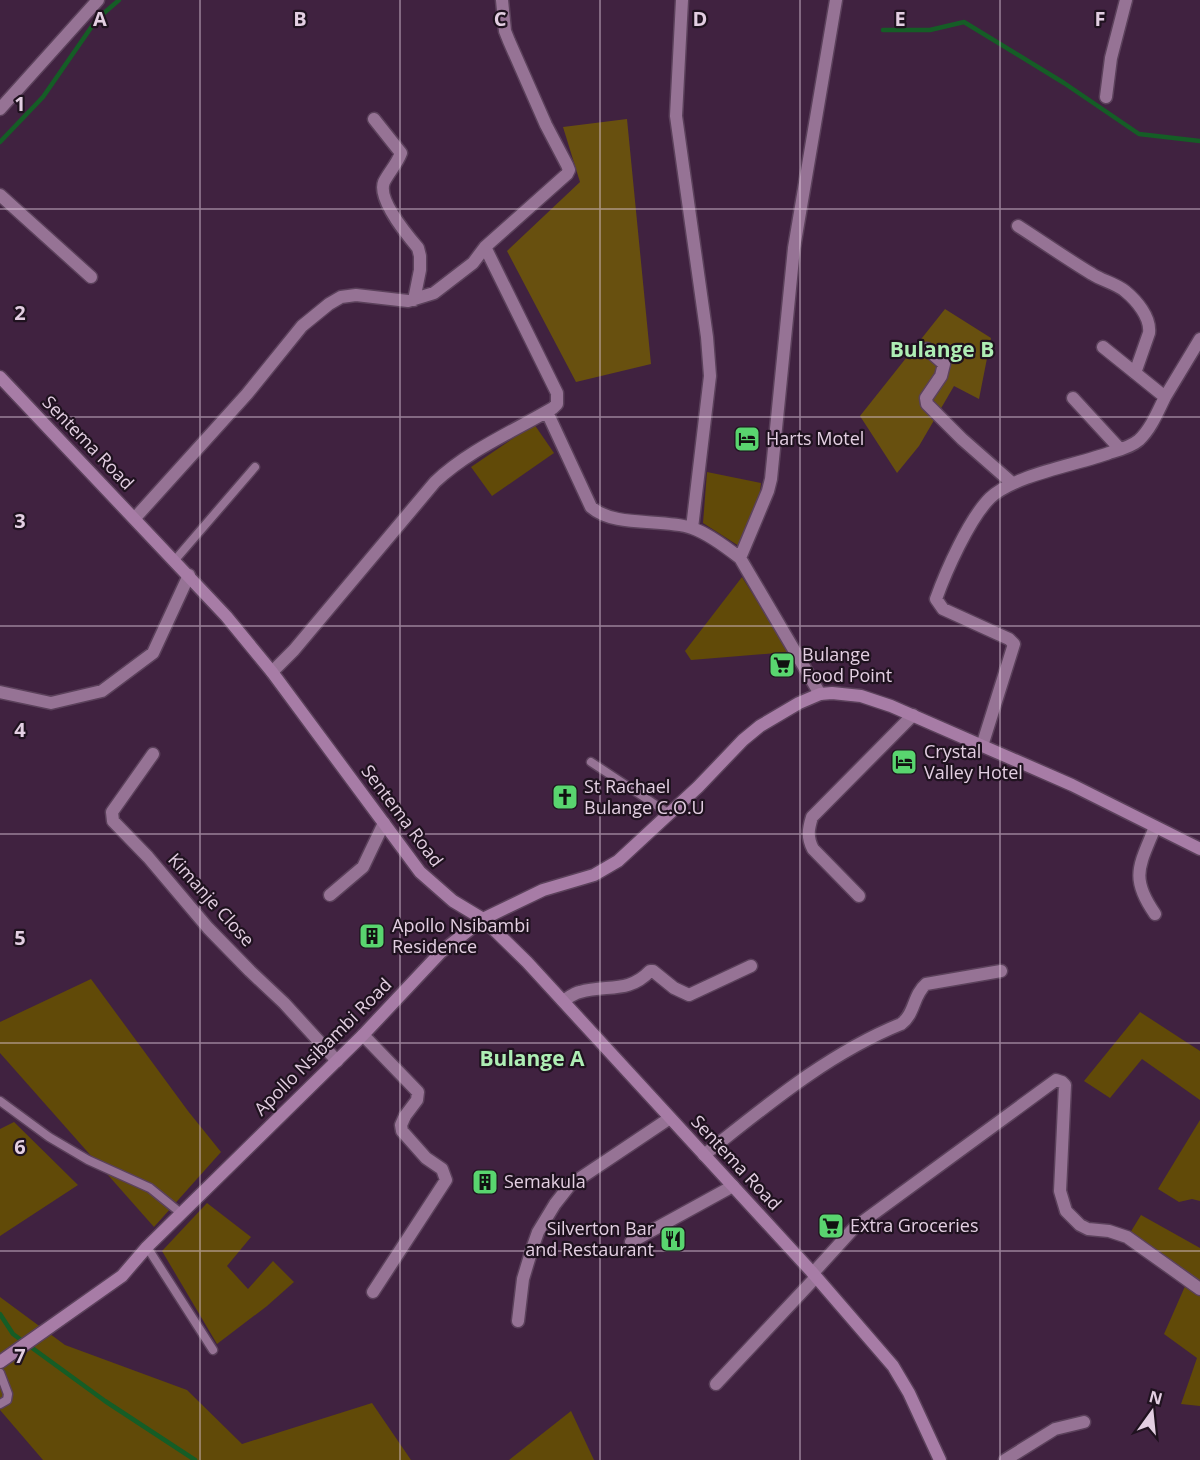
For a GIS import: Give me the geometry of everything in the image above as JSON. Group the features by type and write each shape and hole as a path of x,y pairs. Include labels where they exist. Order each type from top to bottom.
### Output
{"street":[{"path":"0,109 98,0"},
{"path":"135,518 247,394 302,326 329,304 341,297 356,295 414,300 434,293 473,263 485,247 567,174 569,171 509,42 505,31 502,0"},
{"path":"682,0 676,116 707,337 710,376 692,528"},
{"path":"740,558 771,479 794,248 836,0"},
{"path":"1106,97 1111,58 1125,0"},
{"path":"374,119 400,153 398,161 384,183 383,196 418,248 420,256 414,300"},
{"path":"0,195 91,277"},
{"path":"1018,226 1095,276 1116,284 1127,292 1145,314 1150,327 1149,333 1134,373"},
{"path":"272,672 294,650 435,482 452,466 507,432 547,412 556,404 557,393 485,247"},
{"path":"982,746 1014,644 1009,639 944,609 936,599 963,540 990,498 1012,483 1083,463 1137,441 1147,430 1200,339"},
{"path":"1103,347 1165,398"},
{"path":"927,349 944,364 941,376 926,398 927,404 962,439 1012,483"},
{"name":"Sentema Road","path":"0,376 226,616 272,672 420,872 436,888 483,919 527,962 814,1275 893,1366 909,1393 940,1460"},
{"path":"1073,398 1120,449"},
{"path":"547,412 591,507 600,515 692,528 724,545 740,558 820,694"},
{"path":"0,692 51,703 102,691 153,653 189,575"},
{"name":"Apollo Nsibambi Road","path":"0,1362 122,1276 147,1247 363,1035 441,952 483,919 543,890 594,875 618,861 698,787 743,740 760,726 799,703 820,694 861,696 883,703 1072,785 1200,849"},
{"path":"858,896 813,849 808,840 808,830 813,818 913,716"},
{"name":"Kimanje Close","path":"153,754 112,812 113,821 148,857 208,928 284,1003 337,1061"},
{"path":"330,895 363,867 384,823"},
{"path":"1155,827 1138,877 1145,899 1155,914"},
{"path":"563,1001 580,992 628,986 642,979 650,971 674,988 689,995 751,966"},
{"path":"704,1155 800,1080 844,1050 901,1024 909,1018 919,992 926,984 1001,972"},
{"path":"363,1035 418,1092 417,1100 401,1125 402,1131 426,1158 442,1169 446,1180 374,1293"},
{"path":"716,1384 854,1228 1056,1080 1065,1085 1060,1191 1066,1210 1080,1225 1088,1229 1109,1231 1127,1237 1200,1289"},
{"path":"518,1321 524,1279 532,1249 538,1232 555,1204 570,1185 670,1118"},
{"path":"631,1242 733,1186"},
{"path":"1005,1460 1055,1429 1084,1422"}],"lane":[{"path":"175,560 255,467"},
{"path":"591,762 668,813"},
{"path":"0,1101 49,1137 88,1160 150,1188 182,1214"},
{"path":"147,1247 213,1350"},
{"path":"0,1372 8,1395 7,1400 0,1404"}],"shaded area":[{"path":"627,119 651,364 576,382 507,251 580,182 563,127"},
{"path":"945,309 991,338 979,399 954,386 919,446 897,473 860,416"},
{"path":"534,424 554,453 492,496 471,467"},
{"path":"707,472 761,483 759,499 742,548 703,523"},
{"path":"742,577 789,652 691,660 685,651"},
{"path":"91,979 221,1152 154,1227 0,1053 0,1022"},
{"path":"1140,1012 1200,1051 1200,1100 1142,1059 1110,1098 1084,1081"},
{"path":"1200,1120 1200,1201 1192,1199 1179,1202 1158,1189"},
{"path":"14,1122 78,1185 0,1236 0,1129"},
{"path":"207,1203 251,1237 227,1266 248,1289 273,1261 294,1282 217,1344 162,1251"},
{"path":"1141,1215 1200,1248 1200,1285 1130,1233"},
{"path":"1186,1284 1200,1294 1200,1406 1181,1404 1197,1358 1164,1334"},
{"path":"0,1297 65,1345 187,1390 242,1444 372,1403 411,1460 43,1460 0,1410"},
{"path":"571,1411 594,1460 509,1460"}],"waterway":[{"path":"0,142 43,97 97,19 119,0"},
{"path":"883,30 930,30 964,22 1064,83 1139,134 1200,141"},
{"path":"0,1314 13,1334 105,1401 195,1460"}],"place":[{"name":"Harts Motel","path":"747,439"},
{"name":"Bulange Food Point","path":"782,665"},
{"name":"Crystal Valley Hotel","path":"904,762"},
{"name":"St Rachael Bulange C.O.U","path":"565,797"},
{"name":"Apollo Nsibambi Residence","path":"372,936"},
{"name":"Semakula","path":"485,1182"},
{"name":"Extra Groceries","path":"831,1226"},
{"name":"Silverton Bar and Restaurant","path":"673,1239"}],"district":[{"name":"Bulange B","path":"942,350"},
{"name":"Bulange A","path":"532,1059"}]}
